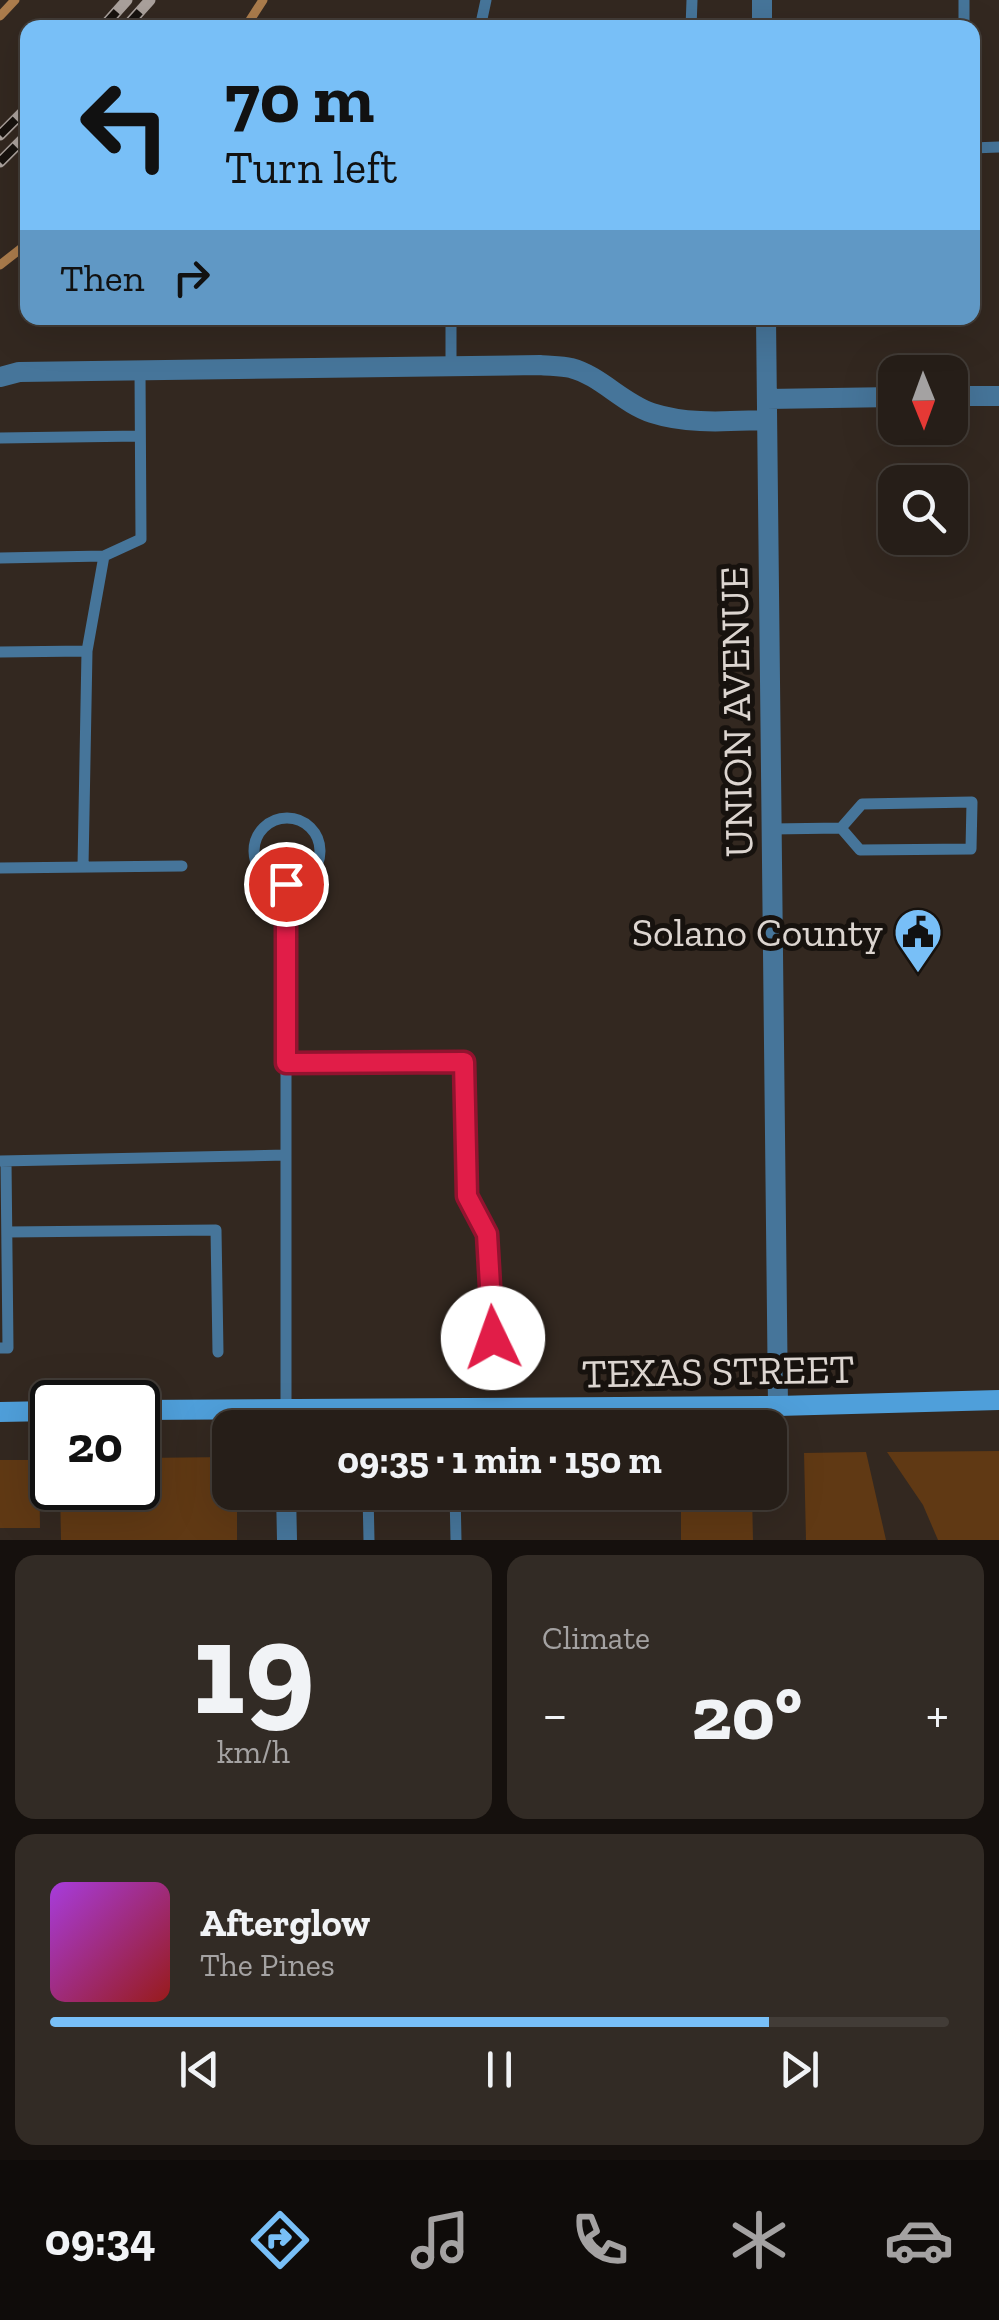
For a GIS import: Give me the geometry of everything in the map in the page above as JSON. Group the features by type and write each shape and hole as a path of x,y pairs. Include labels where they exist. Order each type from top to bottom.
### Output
{"main road":[{"name":"TEXAS STREET","path":"614,1410 999,1400"},
{"name":"TEXAS STREET","path":"160,1411 212,1414"},
{"path":"0,1412 30,1412"}],"street":[{"name":"UNION AVENUE","path":"766,325 778,1406"},
{"path":"0,377 19,372 540,365 572,368 597,380 622,400 653,413 691,421 768,420"},
{"path":"968,396 999,396"},
{"path":"767,398 878,397"},
{"path":"286,1510 286,1540"}],"lane":[{"path":"451,366 452,325"},
{"path":"0,558 104,556 141,539 140,371"},
{"path":"0,438 140,436"},
{"path":"83,867 87,651 104,556"},
{"path":"0,652 87,651"},
{"path":"772,829 841,828 862,804 972,802 970,849 860,850 841,828"},
{"path":"280,818 294,818 316,834 320,857 308,877 286,884 272,881 262,872 254,848 258,834 267,824 280,818"},
{"path":"0,868 182,866"},
{"path":"286,884 286,1410"},
{"path":"286,1063 464,1062 467,1196 487,1234 493,1338"},
{"path":"0,1348 8,1348 3,1161 286,1155"},
{"path":"7,1232 216,1230 218,1352"},
{"path":"368,1510 369,1540"},
{"path":"455,1510 456,1540"}],"shaded area":[{"path":"999,1451 999,1540 938,1540 923,1505 887,1452"},
{"path":"866,1452 886,1540 806,1540 804,1453"},
{"path":"212,1457 212,1510 237,1510 237,1540 61,1540 60,1510 160,1510 160,1458"},
{"path":"0,1460 30,1460 30,1510 40,1510 40,1528 0,1528"},
{"path":"681,1510 752,1510 753,1540 681,1540"}],"waterway":[{"path":"0,16 15,0"},
{"path":"250,20 263,0"},
{"path":"0,265 20,249"}],"railway":[{"path":"109,20 127,0"},
{"path":"132,20 150,0"},
{"path":"0,135 20,115"},
{"path":"0,162 20,142"}],"place":[{"name":"Solano County","path":"918,974"}],"route":[{"path":"286,884 286,1063 464,1062 467,1196 487,1234 493,1338"}]}
